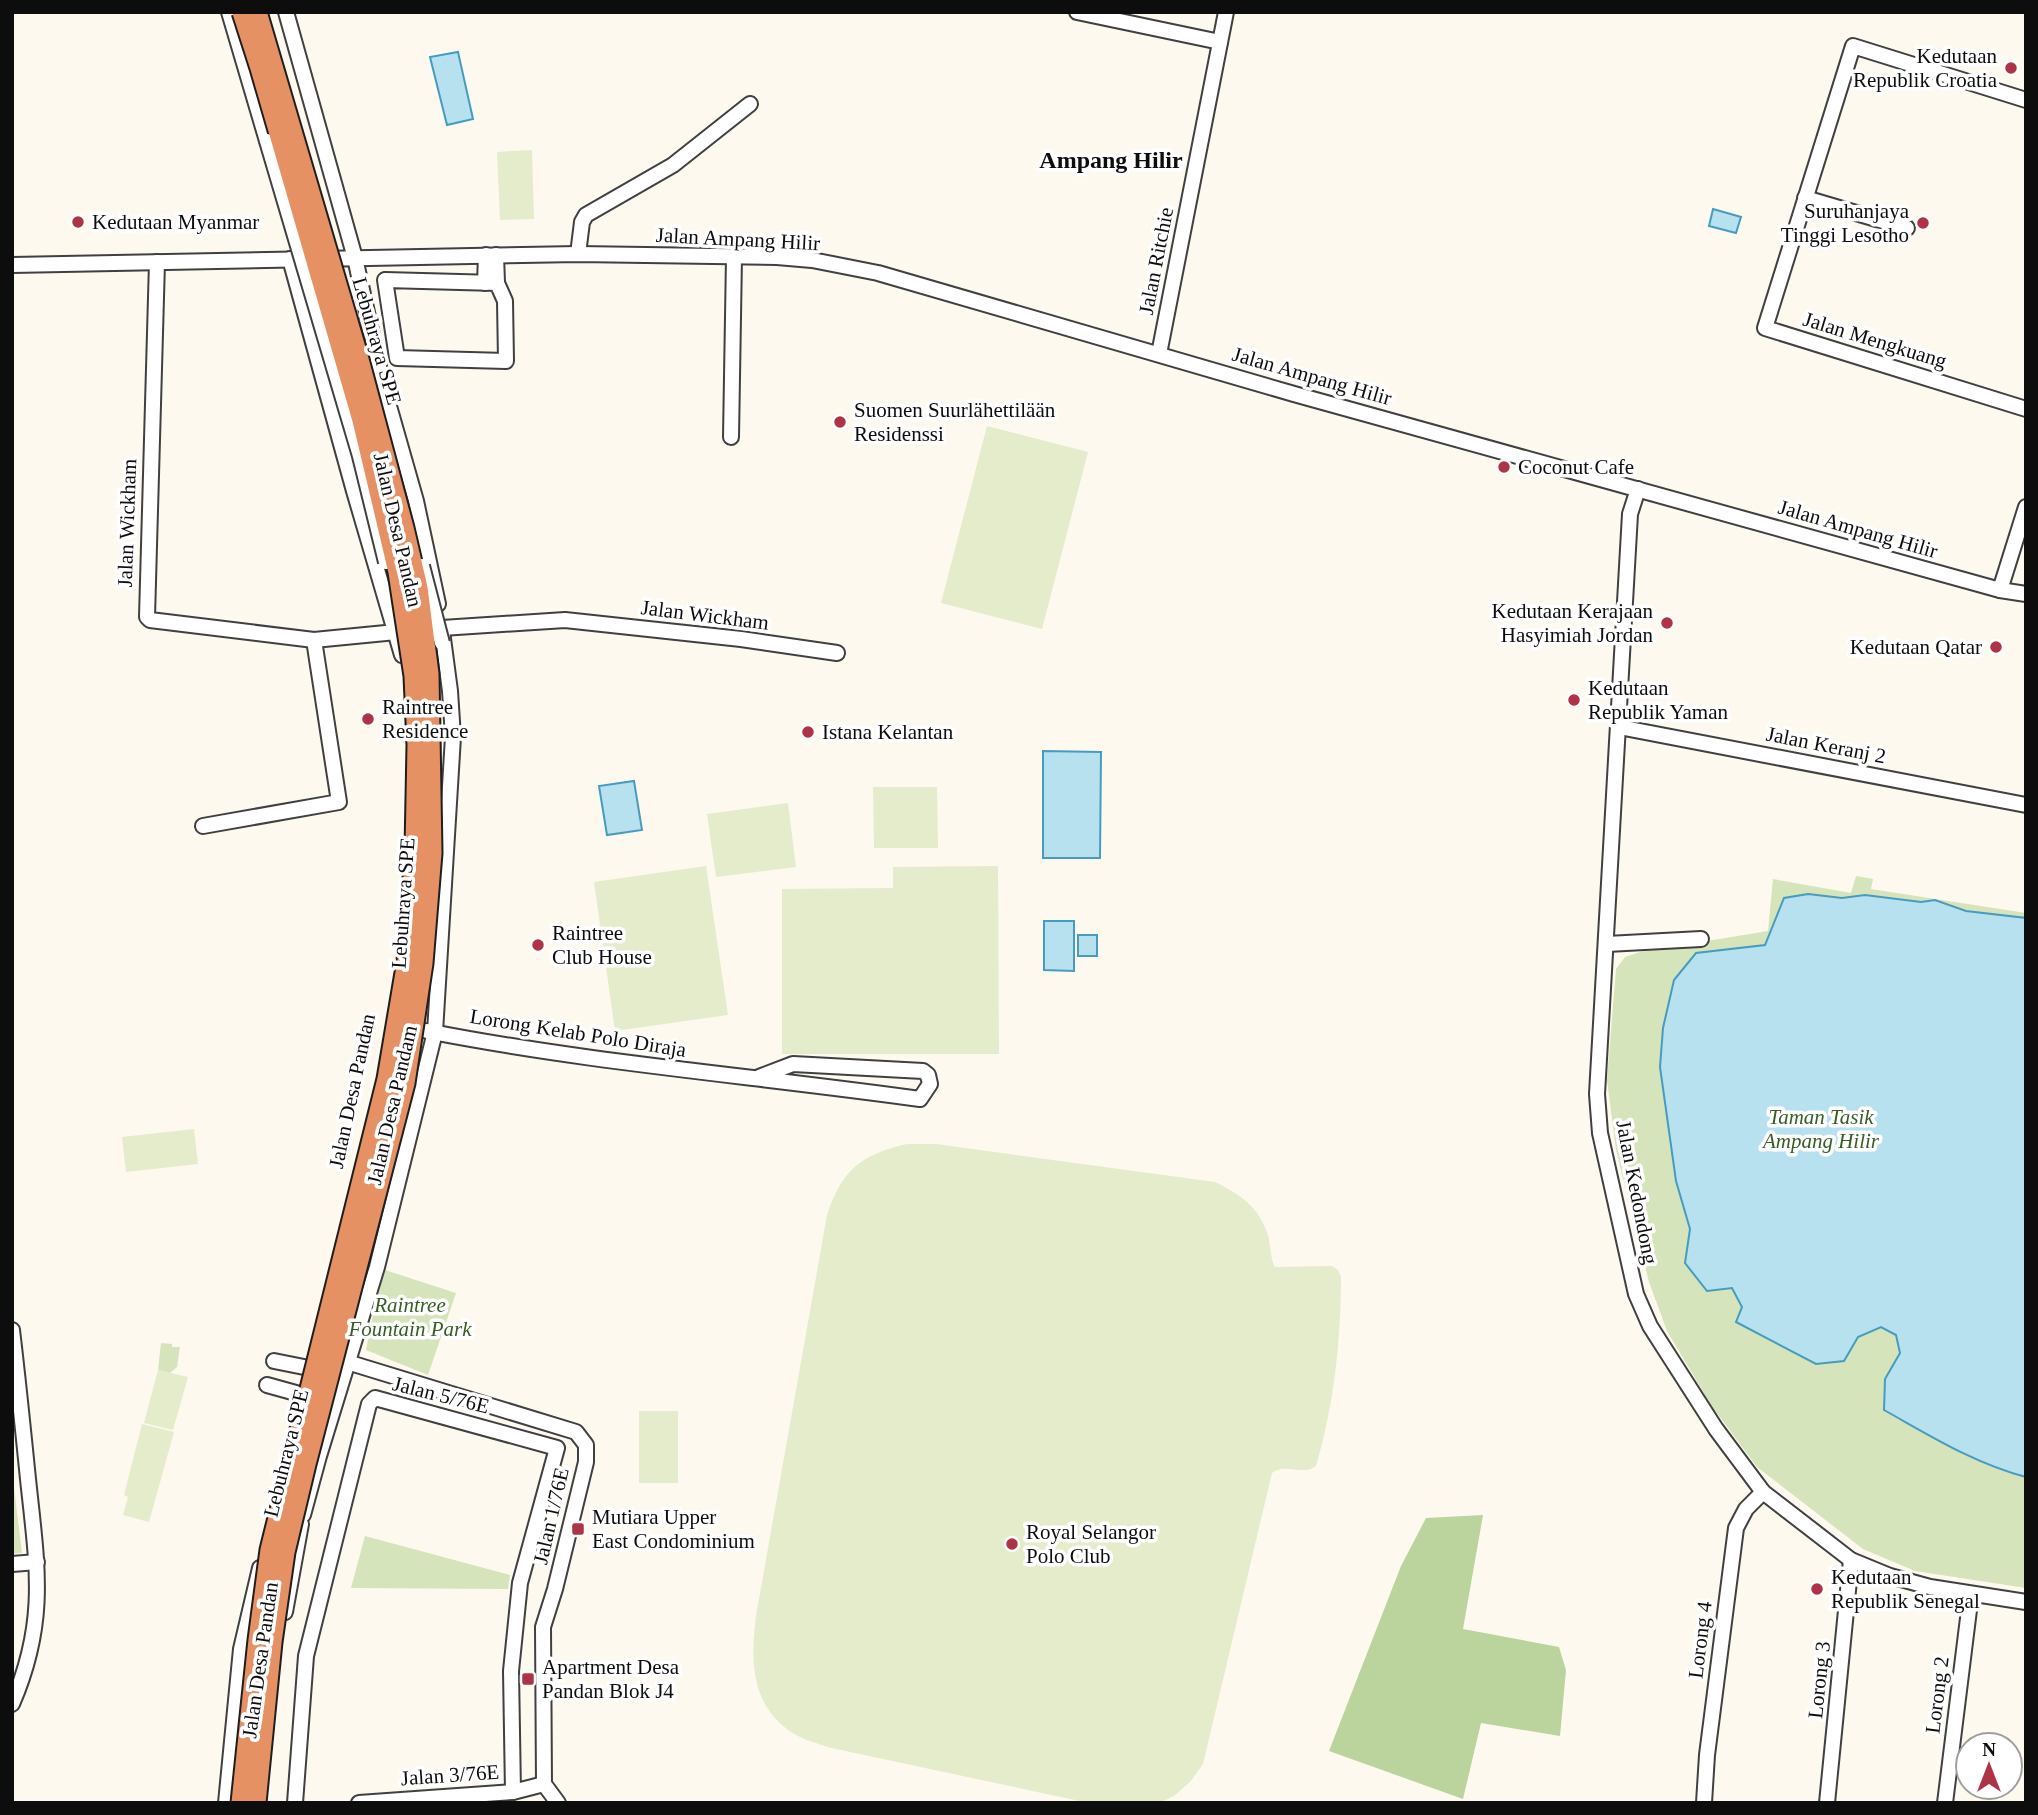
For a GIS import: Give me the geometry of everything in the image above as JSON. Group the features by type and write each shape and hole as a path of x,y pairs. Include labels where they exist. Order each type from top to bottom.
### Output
{"highway":[{"name":"Lebuhraya SPE","path":"241,1803 270,1550 387,1079 404,974 415,851 417,745 414,676 398,572 362,421 242,12"},
{"name":"Lebuhraya SPE","path":"254,1803 285,1552 405,1083 423,963 432,853 429,674 418,589 357,352 257,12"}],"street":[{"name":"Jalan Desa Pandan","path":"226,1803 241,1649 381,1079 391,1024 408,860 411,762 409,703 398,638 402,629 360,456 229,12"},
{"name":"Jalan Desa Pandan","path":"264,12 302,133 442,636"},
{"path":"286,12 355,258 383,385 416,501 442,636"},
{"path":"1077,12 1220,42"},
{"name":"Jalan Ritchie","path":"1159,354 1226,12"},
{"name":"Jalan Mengkuang","path":"2026,100 1853,46 1765,328 2026,409"},
{"path":"578,254 582,222 586,215 673,165 750,104"},
{"path":"1805,198 1907,228"},
{"name":"Jalan Ampang Hilir","path":"12,265 578,254 812,260 878,273 1293,394 2000,590 2026,594"},
{"path":"491,255 491,283 505,301 506,361 397,358 385,280 491,283"},
{"path":"731,437 734,257"},
{"path":"290,259 398,638"},
{"name":"Jalan Wickham","path":"157,262 146,617 150,620 314,640 398,638"},
{"name":"Jalan Kedondong","path":"1638,489 1630,514 1597,1094 1599,1120 1636,1294 1650,1326 1709,1417 1763,1492 1851,1560 1890,1576 1930,1587 2026,1602"},
{"path":"2000,590 2026,507"},
{"name":"Jalan Wickham","path":"442,636 565,620 741,639 836,653"},
{"name":"Jalan Desa Pandam","path":"347,1362 377,1267 435,1032 453,737 442,636"},
{"path":"203,826 339,802 314,640"},
{"name":"Jalan Keranj 2","path":"1619,727 2026,805"},
{"path":"1607,944 1701,939"},
{"name":"Lorong Kelab Polo Diraja","path":"391,1024 493,1044 683,1071 759,1077 920,1099 930,1084 928,1075 923,1071 793,1064 759,1077"},
{"path":"12,1330 37,1562 38,1603 35,1631 24,1678 12,1704"},
{"path":"274,1362 309,1368"},
{"name":"Jalan Desa Pandan","path":"254,1803 263,1681 270,1637 347,1362"},
{"name":"Jalan 1/76E","path":"347,1362 576,1432 586,1445 586,1462 543,1628 544,1784"},
{"path":"267,1385 303,1395"},
{"name":"Jalan 5/76E","path":"294,1800 306,1656 371,1400 379,1398 556,1447 520,1584 511,1671 513,1792"},
{"name":"Lorong 4","path":"1704,1803 1736,1528 1746,1509 1763,1492"},
{"name":"Jalan Desa Pandan","path":"264,1803 278,1654 301,1524"},
{"name":"Lorong 3","path":"1827,1803 1851,1560"},
{"path":"12,1564 37,1562"},
{"name":"Lorong 2","path":"1945,1803 1971,1594"},
{"path":"544,1784 558,1803"},
{"name":"Jalan 3/76E","path":"359,1803 513,1792 544,1784"}],"green space":[{"path":"532,150 534,219 500,220 497,152"},
{"path":"987,426 1088,452 1042,629 941,603"},
{"path":"873,787 937,787 938,848 874,848"},
{"path":"788,803 796,867 716,877 707,814"},
{"path":"706,866 728,1015 615,1031 594,882"},
{"path":"998,866 999,1054 782,1054 782,889 893,888 893,867"},
{"name":"Taman Tasik Ampang Hilir","path":"1856,876 1873,879 1871,889 2026,913 2026,1588 1915,1571 1863,1549 1757,1467 1711,1405 1667,1331 1649,1282 1616,1150 1607,1080 1616,969 1625,957 1640,952 1768,931 1773,879 1851,893"},
{"path":"194,1129 198,1164 126,1172 122,1137"},
{"name":"Royal Selangor Polo Club","path":"907,1144 936,1144 1215,1182 1233,1191 1254,1209 1268,1235 1275,1267 1332,1266 1338,1270 1341,1277 1335,1372 1328,1420 1316,1466 1305,1470 1282,1469 1272,1473 1203,1764 1190,1782 1174,1796 1159,1803 1089,1803 827,1747 796,1735 781,1724 762,1698 754,1667 756,1616 827,1215 839,1186 855,1167 877,1153"},
{"name":"Raintree Fountain Park","path":"382,1269 456,1293 428,1375 366,1350"},
{"path":"161,1343 180,1347 177,1367 170,1373 158,1370"},
{"path":"158,1370 188,1377 173,1430 144,1423"},
{"path":"639,1411 678,1411 678,1483 639,1483"},
{"path":"142,1424 174,1432 149,1522 123,1515 128,1497 124,1495"},
{"path":"12,1471 22,1553 12,1554"},
{"path":"1483,1515 1463,1629 1559,1647 1566,1670 1560,1736 1481,1723 1463,1799 1329,1751 1401,1566 1426,1518"},
{"path":"365,1536 510,1575 508,1589 351,1588"}],"water":[{"path":"458,52 473,119 447,125 430,57"},
{"path":"1713,209 1741,217 1736,233 1709,226"},
{"path":"1043,751 1101,752 1100,858 1043,858"},
{"path":"634,781 642,830 607,835 599,786"},
{"name":"Taman Tasik Ampang Hilir","path":"1808,894 1842,898 1865,895 1921,902 1935,900 1966,911 2026,918 2026,1477 1971,1457 1884,1410 1885,1379 1900,1353 1896,1335 1881,1327 1858,1337 1844,1361 1816,1364 1736,1322 1742,1307 1732,1288 1707,1291 1685,1263 1690,1229 1676,1181 1660,1067 1663,1028 1674,980 1696,953 1765,945 1784,898"},
{"path":"1044,921 1074,921 1074,971 1044,970"},
{"path":"1078,935 1097,935 1097,956 1078,956"}],"place":[{"name":"Kedutaan Republik Croatia","path":"2011,68"},
{"name":"Kedutaan Myanmar","path":"78,222"},
{"name":"Suruhanjaya Tinggi Lesotho","path":"1923,223"},
{"name":"Suomen Suurlähettilään Residenssi","path":"840,422"},
{"name":"Coconut Cafe","path":"1504,467"},
{"name":"Kedutaan Kerajaan Hasyimiah Jordan","path":"1667,623"},
{"name":"Kedutaan Qatar","path":"1996,647"},
{"name":"Kedutaan Republik Yaman","path":"1574,700"},
{"name":"Raintree Residence","path":"368,719"},
{"name":"Istana Kelantan","path":"808,732"},
{"name":"Raintree Club House","path":"538,945"},
{"name":"Mutiara Upper East Condominium","path":"578,1529"},
{"name":"Royal Selangor Polo Club","path":"1012,1544"},
{"name":"Kedutaan Republik Senegal","path":"1817,1589"},
{"name":"Apartment Desa Pandan Blok J4","path":"528,1679"}],"district":[{"name":"Ampang Hilir","path":"1111,160"}]}
